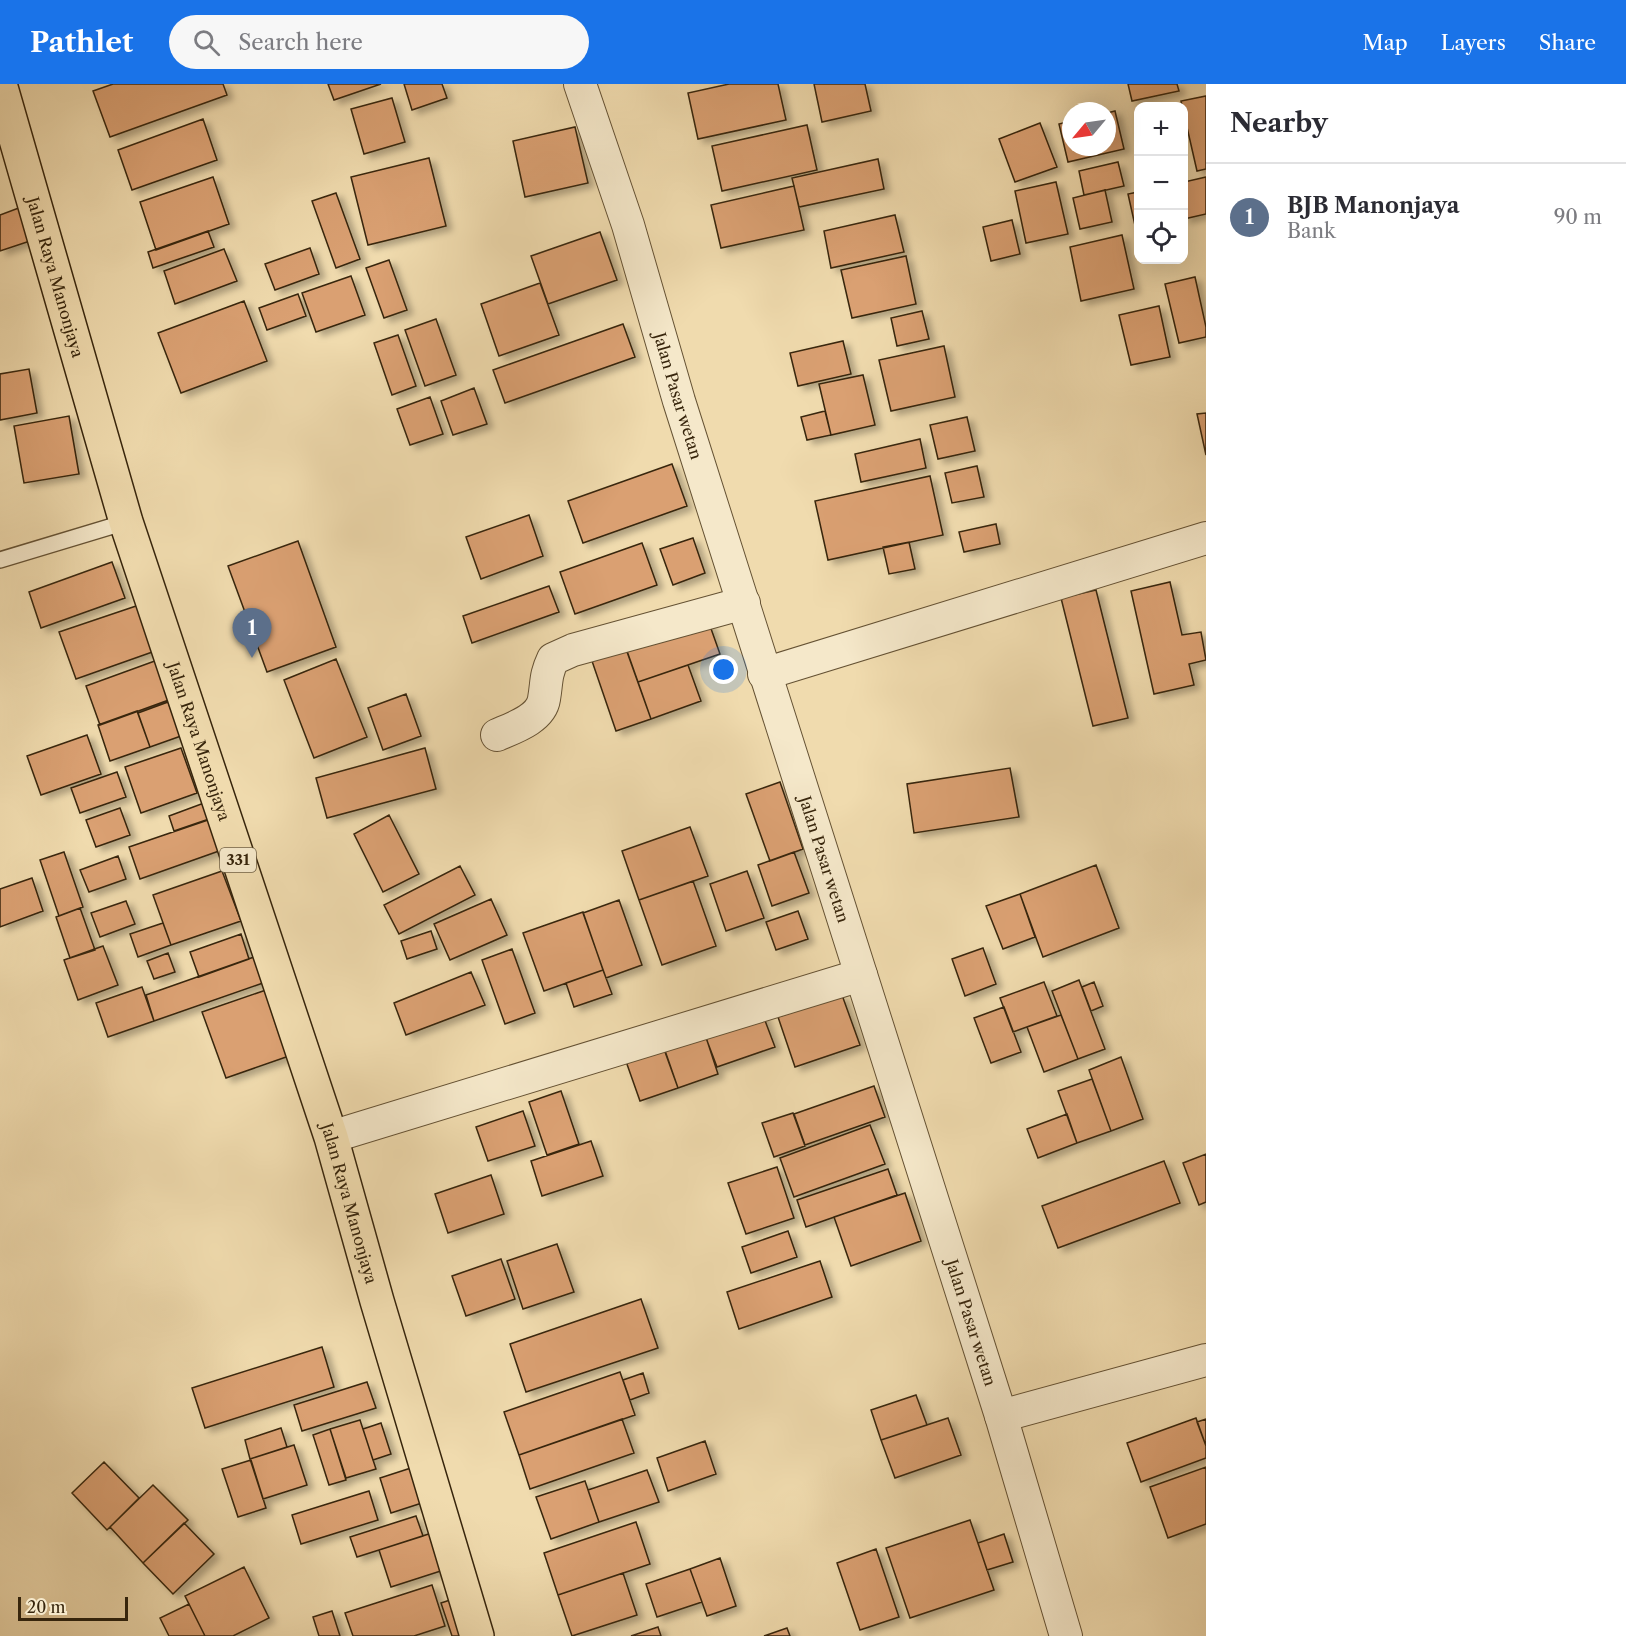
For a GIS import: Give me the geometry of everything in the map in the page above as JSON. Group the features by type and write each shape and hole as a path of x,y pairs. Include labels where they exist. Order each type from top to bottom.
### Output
{"main road":[{"name":"Jalan Raya Manonjaya","path":"0,84 126,522 331,1137 380,1313 477,1636"}],"street":[{"name":"Jalan Pasar wetan","path":"580,84 628,225 764,674 1001,1416 1066,1636"},
{"path":"764,674 1206,538"},
{"path":"497,735 535,715 544,702 546,674 553,658 573,650 744,603"},
{"path":"331,1137 861,975"},
{"path":"1001,1416 1206,1360"}],"lane":[{"path":"0,560 126,522"}],"building":[{"path":"113,84 223,84 227,95 110,137 93,91"},
{"path":"328,84 381,84 334,100"},
{"path":"404,84 442,84 447,98 412,110"},
{"path":"729,84 778,84 786,120 698,139 688,93"},
{"path":"814,84 865,84 871,111 822,122"},
{"path":"1128,84 1177,84 1179,91 1132,101"},
{"path":"1206,96 1206,169 1197,171 1188,132 1188,102 1181,101"},
{"path":"392,98 405,142 364,154 351,109"},
{"path":"1116,115 1124,149 1116,151"},
{"path":"203,119 217,160 132,190 118,150"},
{"path":"1040,123 1057,167 1015,182 999,139"},
{"path":"807,125 817,170 722,191 712,146"},
{"path":"575,127 588,183 525,197 513,141"},
{"path":"1067,156 1094,156 1068,162"},
{"path":"429,158 446,226 368,245 351,177"},
{"path":"878,159 884,189 799,207 792,178"},
{"path":"1118,162 1124,186 1084,195 1079,171"},
{"path":"213,177 229,224 156,250 140,202"},
{"path":"1206,177 1206,214 1188,218 1188,181"},
{"path":"1056,182 1068,234 1026,243 1015,191"},
{"path":"794,186 804,230 721,248 711,205"},
{"path":"1105,190 1112,222 1080,229 1073,198"},
{"path":"336,193 360,259 336,268 312,201"},
{"path":"1134,193 1134,221 1128,194"},
{"path":"24,206 36,239 0,251 0,215"},
{"path":"895,215 904,252 831,268 824,231"},
{"path":"1012,220 1020,254 991,261 983,227"},
{"path":"208,231 214,247 153,268 148,252"},
{"path":"600,232 617,280 548,304 531,256"},
{"path":"1122,235 1134,289 1081,301 1070,247"},
{"path":"310,248 319,274 275,290 265,264"},
{"path":"224,249 237,281 175,304 164,271"},
{"path":"906,256 916,304 852,318 841,270"},
{"path":"389,260 407,310 384,318 366,268"},
{"path":"351,276 365,315 316,332 302,293"},
{"path":"1195,277 1206,327 1206,337 1179,343 1165,284"},
{"path":"540,283 559,335 499,356 481,304"},
{"path":"298,294 306,316 267,330 259,308"},
{"path":"244,301 267,361 181,393 158,333"},
{"path":"1159,306 1170,357 1131,365 1119,315"},
{"path":"922,311 929,339 897,346 891,318"},
{"path":"436,319 456,375 425,386 405,330"},
{"path":"623,324 635,357 505,403 493,370"},
{"path":"398,335 416,386 392,395 374,343"},
{"path":"843,341 851,374 798,386 790,353"},
{"path":"944,346 955,397 891,411 879,360"},
{"path":"29,369 37,413 0,420 0,374"},
{"path":"863,375 875,425 831,435 819,384"},
{"path":"474,388 487,424 453,435 441,401"},
{"path":"430,397 443,434 410,445 397,409"},
{"path":"825,411 831,435 807,440 801,417"},
{"path":"1206,413 1206,455 1197,414"},
{"path":"69,416 79,474 24,483 14,426"},
{"path":"967,417 975,451 938,459 930,425"},
{"path":"920,439 926,468 861,482 855,454"},
{"path":"672,464 687,506 583,543 568,501"},
{"path":"977,466 984,497 952,503 945,473"},
{"path":"930,476 943,535 828,560 815,501"},
{"path":"529,515 543,556 481,579 466,537"},
{"path":"996,524 1000,544 964,552 959,532"},
{"path":"693,538 705,573 673,585 660,549"},
{"path":"298,541 336,647 267,672 228,566"},
{"path":"909,542 915,569 889,574 883,547"},
{"path":"642,543 657,585 575,614 560,572"},
{"path":"112,562 125,598 41,628 29,592"},
{"path":"1170,582 1182,635 1201,632 1206,660 1189,664 1194,685 1154,694 1131,591"},
{"path":"549,586 559,612 472,643 463,616"},
{"path":"1096,590 1128,718 1093,726 1061,598"},
{"path":"142,604 158,650 76,679 59,632"},
{"path":"709,623 720,654 638,682 627,651"},
{"path":"626,649 651,719 616,731 592,661"},
{"path":"163,658 177,697 100,725 86,686"},
{"path":"336,659 367,737 314,758 284,680"},
{"path":"688,665 701,701 651,719 638,682"},
{"path":"406,694 421,736 383,750 368,708"},
{"path":"168,702 181,736 150,747 138,713"},
{"path":"137,711 150,747 110,761 98,725"},
{"path":"87,735 101,774 41,795 27,756"},
{"path":"181,748 197,793 141,813 125,767"},
{"path":"425,748 436,789 327,818 316,778"},
{"path":"1010,768 1019,817 914,833 907,784"},
{"path":"117,772 126,797 80,813 71,788"},
{"path":"780,782 803,849 770,861 746,794"},
{"path":"204,803 209,819 174,831 169,816"},
{"path":"120,808 130,835 96,847 86,820"},
{"path":"389,815 419,874 383,892 354,834"},
{"path":"208,820 219,851 140,879 129,847"},
{"path":"690,827 708,876 639,900 622,851"},
{"path":"64,852 83,907 59,916 40,860"},
{"path":"794,852 809,893 772,906 758,865"},
{"path":"118,856 126,879 89,892 80,870"},
{"path":"1096,865 1119,928 1043,957 1020,894"},
{"path":"460,866 475,895 399,934 384,905"},
{"path":"222,871 241,921 171,945 153,895"},
{"path":"747,871 764,918 726,931 710,884"},
{"path":"32,878 43,911 0,927 0,889"},
{"path":"693,881 716,946 662,965 639,900"},
{"path":"1020,894 1035,937 1003,949 986,906"},
{"path":"491,899 507,935 450,960 434,924"},
{"path":"619,900 642,965 606,978 583,913"},
{"path":"126,901 135,924 100,937 91,913"},
{"path":"80,908 95,950 70,958 56,917"},
{"path":"798,911 808,939 776,950 766,922"},
{"path":"583,912 603,970 544,991 523,933"},
{"path":"163,923 171,945 138,957 130,934"},
{"path":"431,931 437,949 407,959 401,941"},
{"path":"241,934 249,959 199,977 190,952"},
{"path":"103,946 118,985 78,1000 64,960"},
{"path":"983,948 996,984 965,996 952,959"},
{"path":"512,949 535,1013 505,1024 482,960"},
{"path":"168,953 175,972 154,979 147,961"},
{"path":"254,957 263,983 154,1021 146,995"},
{"path":"603,970 612,994 574,1007 566,983"},
{"path":"471,972 485,1005 406,1035 394,1003"},
{"path":"1079,980 1105,1049 1078,1059 1052,991"},
{"path":"1044,982 1057,1016 1013,1032 1000,998"},
{"path":"1094,982 1103,1006 1091,1011 1082,987"},
{"path":"142,987 154,1021 108,1037 96,1003"},
{"path":"266,990 289,1056 226,1078 202,1012"},
{"path":"842,995 860,1045 795,1067 778,1017"},
{"path":"1004,1007 1021,1052 991,1063 974,1018"},
{"path":"761,1010 775,1047 717,1067 703,1030"},
{"path":"1061,1015 1078,1059 1044,1072 1027,1027"},
{"path":"703,1028 718,1074 678,1088 662,1042"},
{"path":"660,1038 678,1088 640,1101 622,1050"},
{"path":"1121,1057 1143,1119 1111,1131 1089,1070"},
{"path":"1092,1079 1111,1131 1077,1143 1058,1091"},
{"path":"874,1086 885,1117 805,1145 794,1114"},
{"path":"561,1091 579,1144 547,1155 529,1102"},
{"path":"523,1111 535,1146 488,1161 476,1127"},
{"path":"793,1113 805,1146 774,1157 762,1123"},
{"path":"1067,1114 1077,1143 1038,1158 1027,1129"},
{"path":"870,1125 885,1164 794,1197 780,1158"},
{"path":"591,1141 603,1176 542,1196 531,1161"},
{"path":"1206,1154 1206,1202 1199,1205 1183,1163"},
{"path":"1164,1161 1180,1203 1058,1248 1042,1206"},
{"path":"777,1167 794,1218 746,1234 728,1183"},
{"path":"888,1169 897,1195 806,1227 797,1200"},
{"path":"491,1175 504,1214 448,1233 435,1194"},
{"path":"905,1193 921,1241 851,1266 834,1217"},
{"path":"788,1231 797,1257 751,1273 742,1247"},
{"path":"557,1244 574,1292 523,1309 507,1261"},
{"path":"501,1259 515,1299 466,1316 452,1276"},
{"path":"820,1261 832,1297 739,1329 727,1292"},
{"path":"641,1299 658,1348 526,1392 510,1344"},
{"path":"322,1347 334,1387 205,1428 192,1388"},
{"path":"620,1372 635,1415 519,1455 504,1412"},
{"path":"643,1373 649,1393 630,1400 623,1380"},
{"path":"367,1382 376,1408 302,1431 294,1405"},
{"path":"916,1395 927,1425 881,1440 871,1410"},
{"path":"948,1418 961,1455 895,1478 881,1440"},
{"path":"1196,1418 1206,1446 1206,1458 1141,1482 1127,1443"},
{"path":"622,1419 634,1453 530,1489 519,1455"},
{"path":"1206,1419 1206,1446 1197,1422"},
{"path":"360,1420 376,1469 346,1478 330,1429"},
{"path":"381,1423 391,1454 373,1460 363,1429"},
{"path":"281,1428 287,1447 250,1459 245,1440"},
{"path":"330,1429 346,1480 329,1485 313,1435"},
{"path":"705,1441 716,1474 668,1491 657,1458"},
{"path":"294,1445 307,1485 263,1499 250,1459"},
{"path":"251,1460 266,1508 238,1517 222,1469"},
{"path":"104,1462 139,1498 107,1530 72,1493"},
{"path":"414,1467 425,1502 391,1513 380,1478"},
{"path":"1206,1467 1206,1524 1168,1538 1150,1487"},
{"path":"647,1470 659,1502 599,1522 588,1490"},
{"path":"585,1481 599,1522 551,1539 536,1497"},
{"path":"153,1485 188,1520 143,1563 110,1527"},
{"path":"369,1491 378,1520 301,1544 292,1515"},
{"path":"416,1516 423,1536 357,1557 350,1537"},
{"path":"970,1520 994,1590 910,1618 886,1548"},
{"path":"636,1522 650,1564 558,1595 544,1553"},
{"path":"184,1523 214,1554 173,1594 143,1563"},
{"path":"438,1531 450,1568 391,1587 379,1550"},
{"path":"1004,1534 1013,1562 987,1570 978,1543"},
{"path":"876,1549 899,1617 860,1630 837,1563"},
{"path":"720,1558 736,1606 707,1616 690,1569"},
{"path":"244,1567 269,1618 233,1636 205,1636 185,1596"},
{"path":"690,1569 702,1602 657,1617 646,1584"},
{"path":"623,1573 637,1615 572,1636 558,1595"},
{"path":"432,1585 445,1626 414,1636 353,1636 345,1613"},
{"path":"462,1596 475,1636 452,1636 441,1603"},
{"path":"189,1604 205,1636 169,1636 160,1618"},
{"path":"332,1611 340,1636 319,1636 313,1617"},
{"path":"658,1627 661,1636 631,1636"},
{"path":"787,1628 790,1636 764,1636"}],"place":[{"name":"BJB Manonjaya","path":"252,658"}]}
